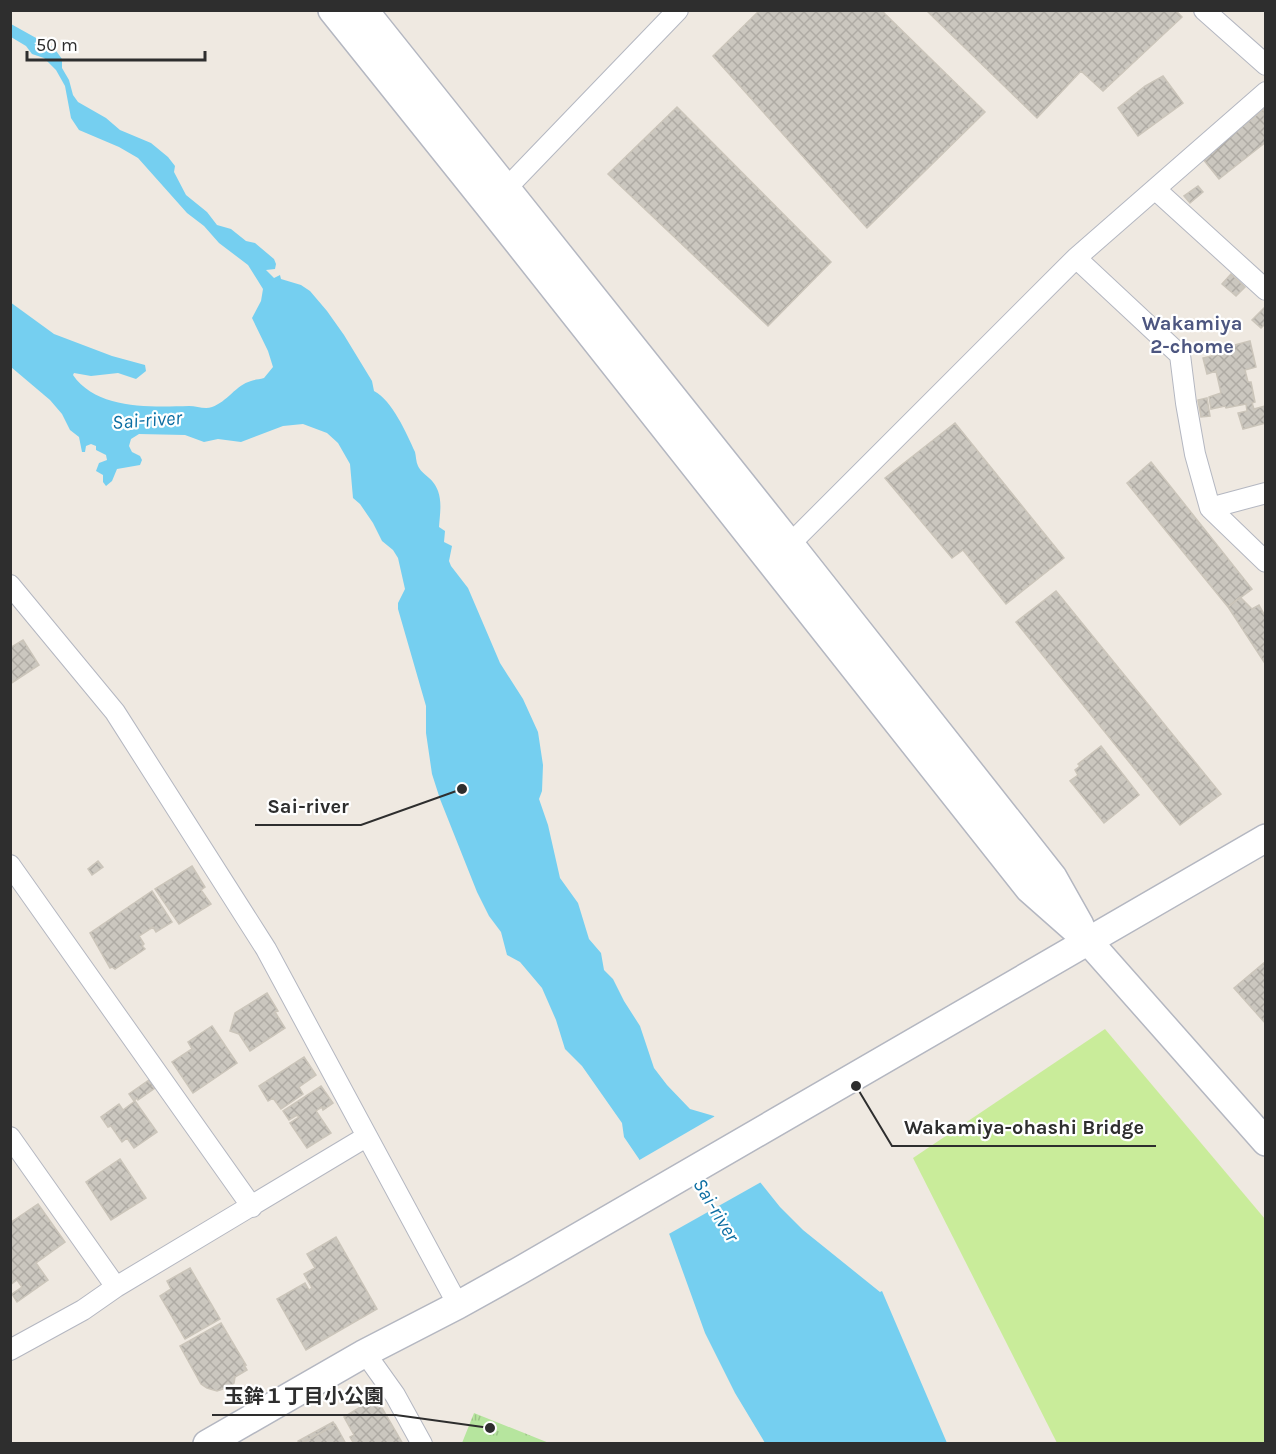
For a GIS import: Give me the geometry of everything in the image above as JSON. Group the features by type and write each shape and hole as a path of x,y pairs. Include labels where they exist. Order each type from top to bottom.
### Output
{"street":[{"path":"332,10 497,198 781,553 1053,877 1089,942 1266,1142"},
{"path":"364,10 497,198"},
{"path":"1204,10 1266,65"},
{"path":"497,198 668,14"},
{"path":"781,553 1076,258 1266,92"},
{"path":"1155,189 1266,291"},
{"path":"1076,258 1180,355 1185,403 1195,454 1210,508 1266,562"},
{"path":"1210,508 1266,493"},
{"path":"10,585 115,712 266,949 458,1305"},
{"path":"207,1443 365,1353 519,1271 1266,838"},
{"path":"10,865 252,1207"},
{"path":"10,1137 116,1287"},
{"path":"10,1350 83,1310 116,1287 366,1137"},
{"path":"365,1353 395,1395 422,1443"}],"green space":[{"path":"1105,1029 1265,1219 1265,1443 1057,1443 913,1158"},
{"path":"474,1413 549,1443 462,1443"}],"water":[{"path":"11,24 54,48 62,59 62,68 78,102 106,118 120,130 151,143 168,157 175,166 174,172 186,195 207,212 217,225 231,229 246,241 255,243 274,259 275,269 266,270 274,278 280,275 281,279 301,285 310,291 344,335 372,381 374,391 381,395 398,418 415,452 420,469 433,482 438,491 439,527 445,531 444,542 452,546 449,561 451,566 468,588 500,663 523,699 538,732 543,765 542,791 539,799 548,825 560,878 578,903 589,939 601,953 604,970 613,979 640,1026 654,1068 690,1109 714,1116 760,1182 803,1230 880,1292 882,1291 947,1443 765,1443 735,1393 705,1333 639,1159 624,1137 622,1123 582,1066 565,1049 556,1020 542,988 520,962 507,955 501,932 489,916 477,892 432,774 426,733 426,706 398,609 398,603 405,589 398,558 393,550 382,541 373,523 353,498 350,464 338,443 327,433 303,424 283,426 241,442 218,439 204,442 185,435 139,434 131,439 129,446 132,452 140,456 142,460 140,465 117,469 112,481 106,486 103,482 103,475 96,471 99,463 107,460 106,455 96,450 96,446 91,444 86,446 85,452 82,452 79,437 70,430 62,414 50,400 11,367 10,302 54,334 112,356 145,365 146,371 136,379 118,373 91,376 74,373 73,375 96,395 126,404 209,408 217,405 246,383 264,378 273,367 252,318 261,301 263,289 248,265 219,243 204,226 187,213 138,158 79,130 71,118 65,86 56,70 44,58 32,54 26,46 11,37"}],"pier":[{"path":"717,1115 763,1181 667,1235 636,1162"}],"building":[{"path":"760,10 881,10 985,112 867,228 713,56"},
{"path":"926,10 1175,10 1182,17 1103,91 1081,71 1037,118"},
{"path":"1163,76 1183,103 1138,136 1118,108 1145,86"},
{"path":"677,107 831,262 768,326 608,174"},
{"path":"1264,109 1266,142 1219,179 1203,159"},
{"path":"1198,186 1203,192 1190,203 1184,196"},
{"path":"1231,274 1245,287 1236,296 1222,284"},
{"path":"1266,306 1266,323 1261,328 1252,320"},
{"path":"1250,341 1256,367 1245,370 1248,382 1251,382 1254,409 1265,406 1266,423 1243,429 1238,413 1247,411 1246,404 1211,409 1209,397 1221,393 1216,371 1207,374 1203,358 1228,352 1227,347"},
{"path":"1207,398 1210,416 1201,417 1198,400"},
{"path":"955,423 1064,558 1006,604 963,550 952,558 885,478"},
{"path":"1151,462 1252,589 1228,607 1127,483"},
{"path":"1056,591 1221,794 1180,825 1016,622"},
{"path":"1240,597 1252,609 1259,605 1264,614 1266,612 1266,665 1228,607"},
{"path":"23,640 39,665 10,684 10,648"},
{"path":"1101,746 1139,795 1104,823 1070,781 1078,775 1075,770 1080,766 1078,764"},
{"path":"1101,746 1139,795 1104,823 1070,781 1078,775 1075,770 1080,766 1078,764"},
{"path":"98,861 103,867 92,875 88,869"},
{"path":"192,866 205,887 201,890 211,904 179,924 155,889"},
{"path":"152,891 172,922 156,932 153,927 139,936 145,949 115,969 110,968 90,933"},
{"path":"1266,961 1266,1024 1234,988"},
{"path":"267,993 285,1028 250,1051 239,1034 230,1031 235,1013"},
{"path":"212,1026 237,1063 193,1093 172,1062 192,1049 188,1042"},
{"path":"304,1057 316,1075 299,1087 303,1094 281,1109 273,1098 268,1101 259,1086"},
{"path":"149,1080 155,1088 134,1101 129,1094"},
{"path":"321,1086 333,1103 323,1110 322,1107 316,1111 331,1133 307,1148 290,1123 299,1117 297,1115 289,1120 283,1111"},
{"path":"135,1101 157,1132 134,1148 127,1138 122,1142 111,1126 108,1127 101,1117 119,1104 123,1110"},
{"path":"120,1159 146,1198 111,1220 86,1182"},
{"path":"38,1204 65,1242 36,1263 48,1280 17,1302 12,1294 22,1287 17,1280 10,1285 10,1223"},
{"path":"336,1237 377,1309 306,1350 277,1299 305,1283 309,1290 312,1288 304,1274 315,1268 307,1254"},
{"path":"190,1268 220,1319 185,1339 160,1296 171,1289 167,1281"},
{"path":"221,1323 247,1370 235,1377 234,1383 229,1387 217,1391 201,1384 180,1346"},
{"path":"370,1401 372,1405 378,1401 403,1444 354,1444 350,1437 354,1435 344,1417"},
{"path":"333,1422 335,1425 299,1444 298,1441"},
{"path":"335,1425 346,1444 300,1444"}],"place":[{"name":"Sai-river","path":"462,789"},
{"name":"Wakamiya-ohashi Bridge","path":"856,1086"},
{"name":"玉鉾１丁目小公園","path":"490,1428"}],"district":[{"name":"Wakamiya 2-chome","path":"1192,334"}]}
